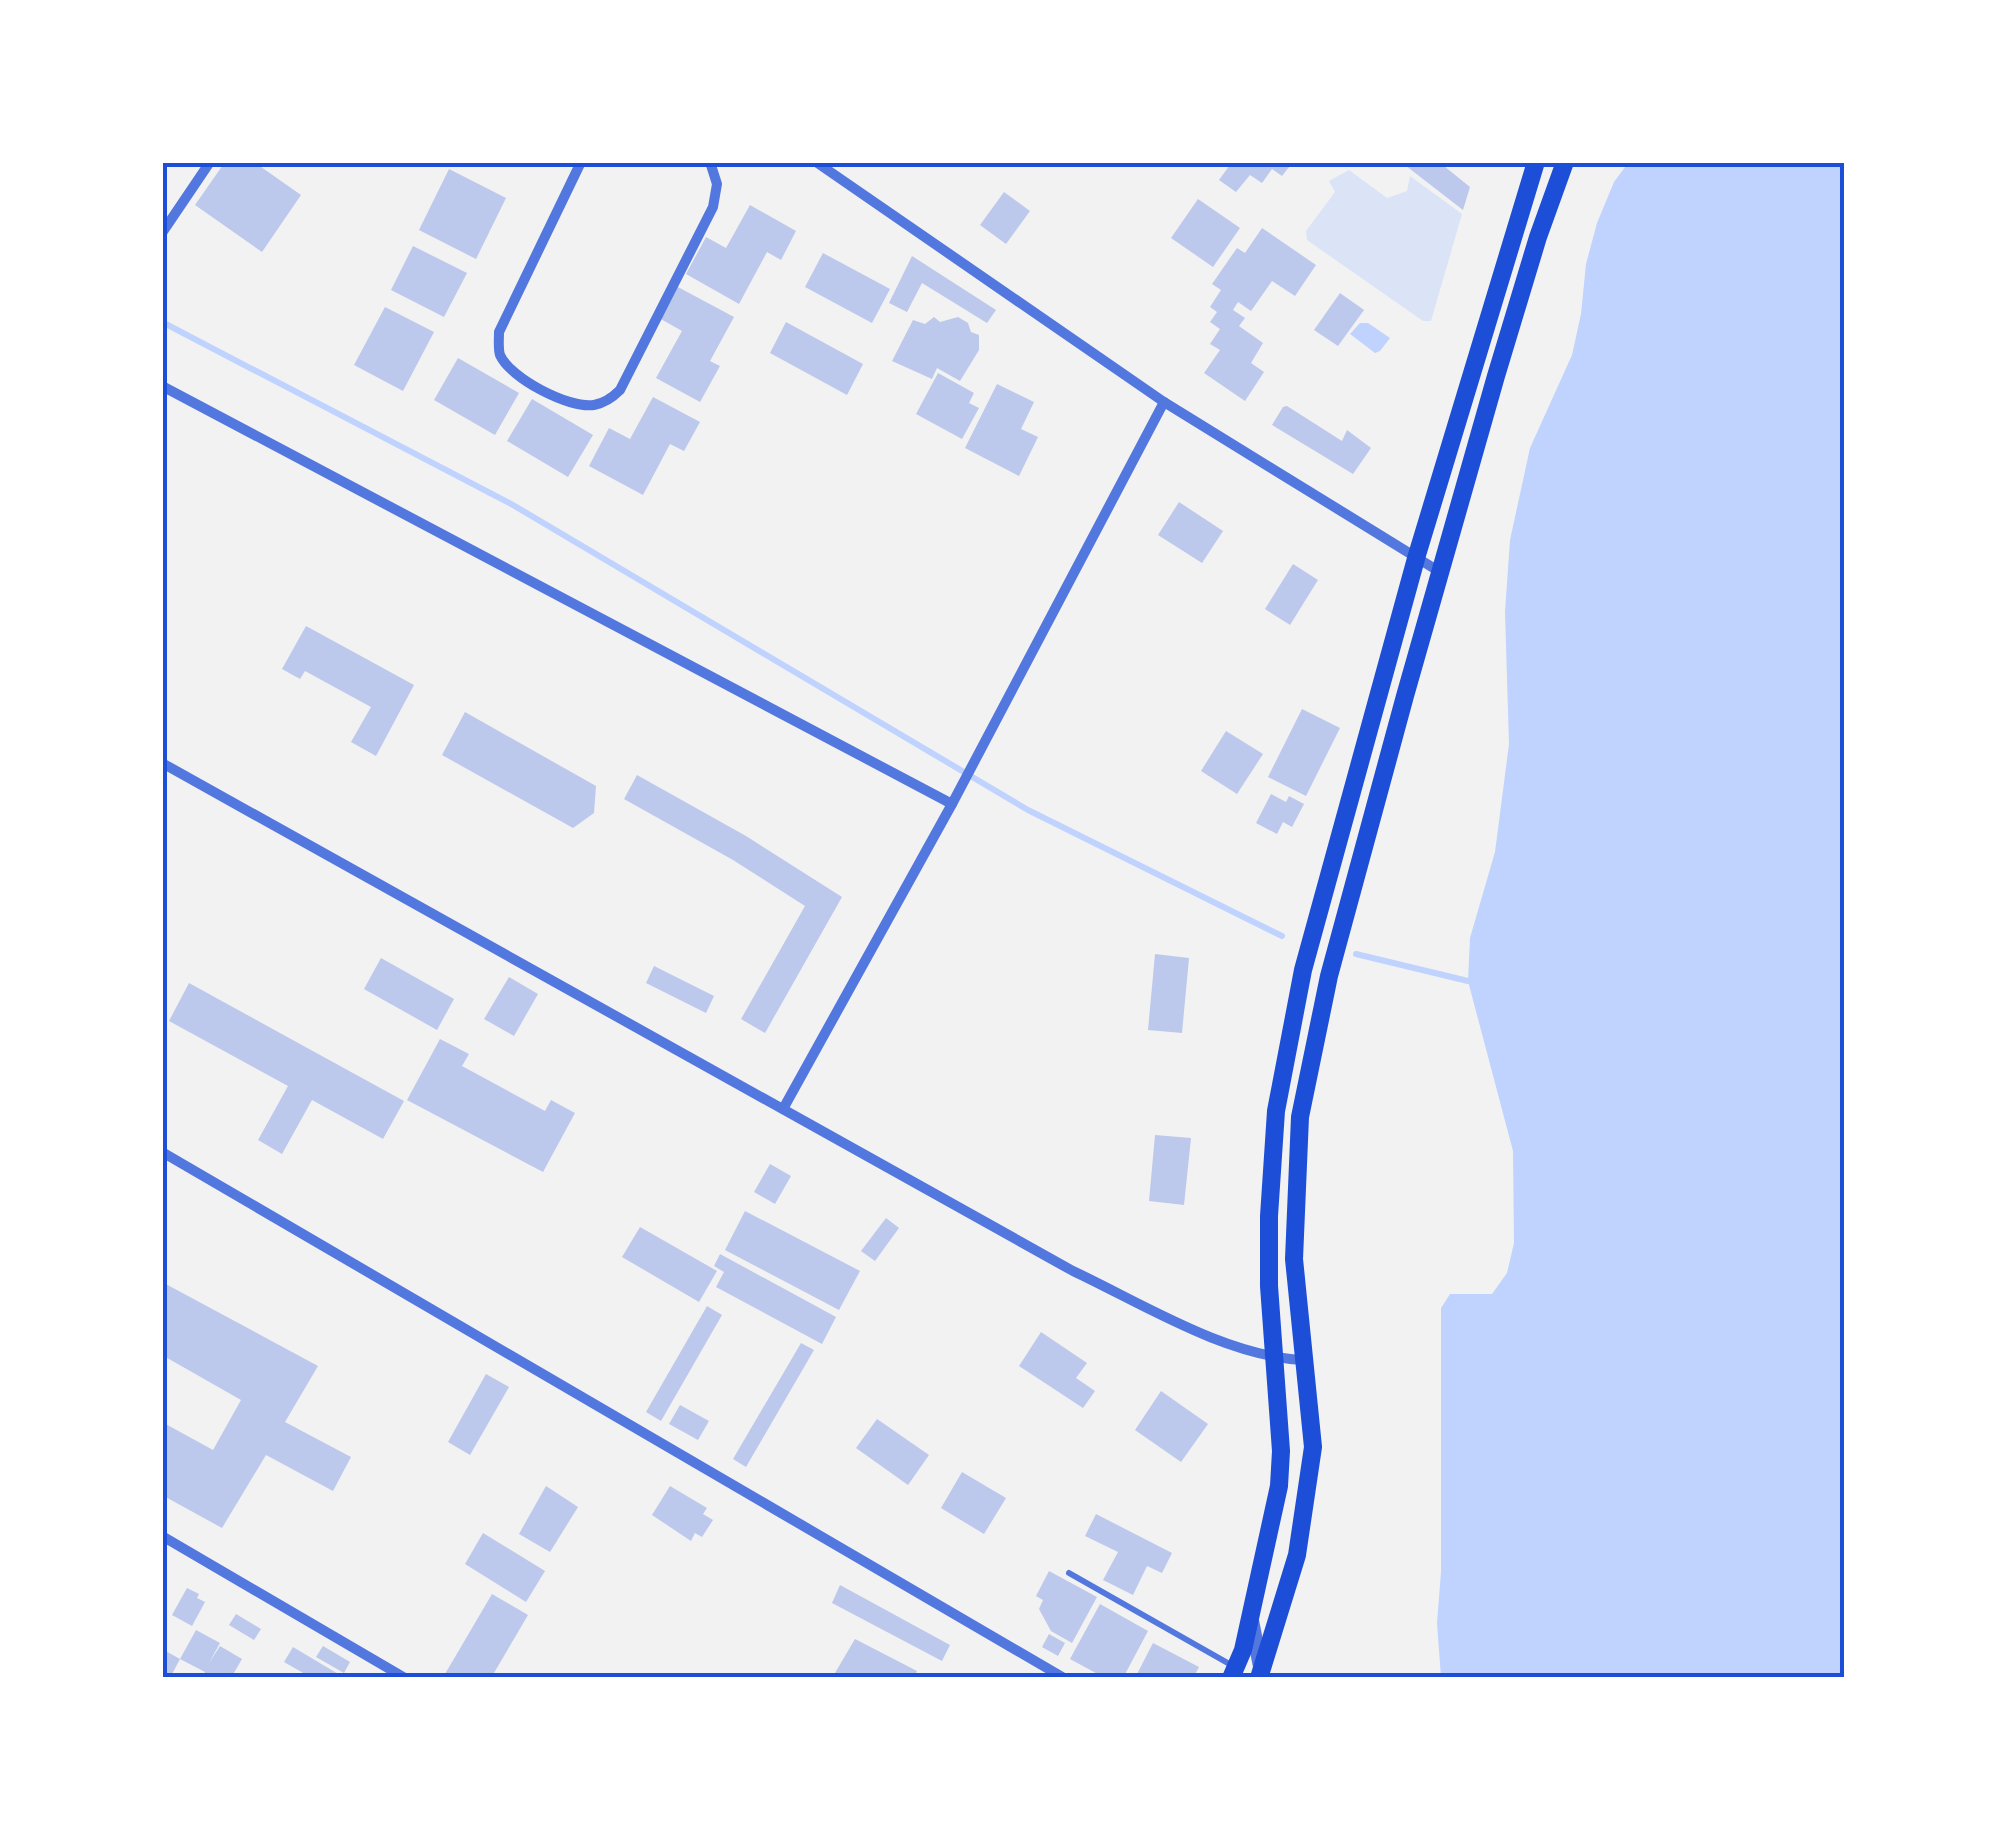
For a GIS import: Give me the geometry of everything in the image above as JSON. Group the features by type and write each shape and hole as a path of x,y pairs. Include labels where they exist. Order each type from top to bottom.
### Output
{"main road":[{"path":"1234,1673 1251,1616 1279,1486 1281,1451 1273,1359 1269,1216 1276,1111 1288,1046 1315,917 1416,555 1536,162"},
{"path":"1261,1676 1292,1573 1308,1498 1313,1447 1294,1259 1300,1116 1340,935 1440,572 1538,236 1564,162"}],"street":[{"path":"162,233 210,162"},
{"path":"581,162 499,332 499,353 520,379 574,404 590,406 610,400 620,390 713,207 717,184 710,162"},
{"path":"816,162 1164,402 1440,572"},
{"path":"162,386 952,804"},
{"path":"784,1109 952,804 1164,402"},
{"path":"162,764 1073,1271 1211,1336 1273,1359 1303,1360"},
{"path":"162,1152 1064,1678"},
{"path":"162,1536 404,1678"},
{"path":"1251,1616 1261,1676"}],"lane":[{"path":"1070,1573 1234,1673"}],"shaded area":[{"path":"1349,170 1387,198 1407,191 1410,176 1462,214 1431,321 1423,321 1307,240 1306,231 1335,192 1329,181"}],"water":[{"path":"1628,163 1844,163 1844,1677 1441,1677 1437,1623 1441,1572 1441,1308 1450,1294 1492,1294 1507,1273 1514,1243 1513,1151 1468,981 1470,938 1495,852 1509,744 1505,612 1510,540 1530,448 1572,355 1586,264 1597,223 1614,182"},
{"path":"1360,323 1368,323 1390,338 1380,351 1375,353 1350,334"}],"building":[{"path":"225,162 254,162 301,195 262,252 195,205"},
{"path":"1232,162 1293,162 1282,176 1272,169 1262,183 1250,175 1236,192 1219,180"},
{"path":"1401,162 1439,162 1470,187 1463,210"},
{"path":"449,169 506,198 476,259 419,230"},
{"path":"1004,192 1030,211 1006,244 980,225"},
{"path":"1198,199 1240,228 1213,267 1171,238"},
{"path":"750,205 796,231 781,260 767,252 739,304 686,274 706,237 726,248"},
{"path":"1262,228 1316,265 1295,296 1272,281 1251,311 1238,302 1233,310 1245,318 1239,326 1263,343 1251,363 1264,372 1245,401 1204,373 1220,350 1210,344 1220,329 1210,322 1217,312 1210,307 1221,290 1212,284 1237,248 1245,253"},
{"path":"413,246 467,273 444,317 391,290"},
{"path":"823,253 890,289 872,323 805,287"},
{"path":"912,256 996,310 987,323 922,283 907,312 889,303"},
{"path":"676,286 734,317 710,361 720,366 700,402 656,378 682,331 659,318"},
{"path":"1340,293 1364,310 1338,346 1314,330"},
{"path":"385,307 434,332 403,391 354,365"},
{"path":"934,317 940,322 958,317 979,335 979,350 960,381 937,368 932,379 892,361 913,320 925,324"},
{"path":"786,322 863,364 847,395 770,353"},
{"path":"458,358 519,393 495,435 434,400"},
{"path":"938,373 974,393 969,403 979,408 962,439 916,414"},
{"path":"997,384 1034,402 1021,429 1038,437 1019,476 965,448"},
{"path":"653,397 700,422 684,451 670,444 643,495 589,466 609,428 630,439"},
{"path":"532,399 593,435 568,477 507,441"},
{"path":"1287,406 1342,441 1347,430 1371,448 1353,474 1272,425"},
{"path":"1179,502 1223,531 1202,563 1158,535"},
{"path":"1293,564 1318,580 1290,625 1265,609"},
{"path":"306,626 414,685 376,756 351,742 371,707 305,671 300,679 282,669"},
{"path":"1302,709 1340,728 1306,796 1268,777"},
{"path":"465,712 596,786 594,813 573,828 442,755"},
{"path":"1226,731 1263,754 1237,794 1201,771"},
{"path":"637,775 746,836 842,897 765,1033 741,1019 805,906 624,799"},
{"path":"1271,794 1286,802 1289,796 1304,804 1292,827 1283,822 1277,834 1256,823"},
{"path":"1155,954 1189,958 1182,1033 1148,1030"},
{"path":"381,958 454,999 437,1030 364,989"},
{"path":"654,966 714,996 706,1013 646,983"},
{"path":"509,977 538,994 514,1036 484,1019"},
{"path":"189,983 404,1101 383,1139 312,1100 282,1154 258,1140 288,1086 169,1021"},
{"path":"440,1039 469,1054 462,1066 545,1111 551,1100 575,1113 543,1172 407,1100"},
{"path":"1155,1135 1191,1138 1184,1205 1149,1201"},
{"path":"770,1164 791,1176 775,1204 754,1192"},
{"path":"745,1211 860,1271 839,1310 725,1250"},
{"path":"886,1218 899,1228 875,1261 861,1251"},
{"path":"640,1227 717,1271 699,1302 622,1257"},
{"path":"720,1254 836,1317 822,1344 716,1287 724,1272 714,1266"},
{"path":"162,1282 318,1366 285,1422 351,1457 333,1491 266,1455 222,1528 162,1495 162,1422 213,1450 241,1400 162,1355"},
{"path":"707,1306 722,1315 661,1421 646,1412"},
{"path":"1041,1332 1087,1363 1076,1378 1095,1391 1083,1408 1019,1366"},
{"path":"801,1343 814,1350 746,1467 733,1459"},
{"path":"486,1374 509,1387 470,1455 448,1442"},
{"path":"1161,1391 1208,1424 1181,1462 1135,1430"},
{"path":"680,1405 709,1421 698,1440 669,1424"},
{"path":"877,1419 929,1455 908,1485 856,1448"},
{"path":"962,1472 1006,1498 984,1534 941,1508"},
{"path":"546,1486 578,1507 550,1552 519,1534"},
{"path":"670,1486 707,1508 703,1514 713,1520 702,1537 695,1533 691,1541 652,1515"},
{"path":"1096,1514 1172,1553 1162,1573 1147,1566 1133,1595 1103,1580 1118,1552 1085,1536"},
{"path":"483,1533 545,1571 526,1602 465,1564"},
{"path":"1049,1571 1097,1597 1072,1643 1051,1631 1039,1609 1043,1600 1036,1596"},
{"path":"840,1585 950,1645 942,1661 832,1603"},
{"path":"187,1588 205,1602 192,1626 172,1615"},
{"path":"492,1594 528,1615 491,1678 452,1678 445,1674"},
{"path":"1100,1604 1148,1631 1123,1678 1105,1678 1070,1659"},
{"path":"236,1614 261,1629 254,1640 229,1625"},
{"path":"196,1630 220,1643 209,1663 220,1646 242,1659 231,1678 202,1678 205,1672 180,1659"},
{"path":"1049,1634 1065,1643 1058,1656 1042,1647"},
{"path":"855,1639 917,1671 914,1678 832,1678"},
{"path":"1153,1643 1199,1667 1193,1678 1135,1678"},
{"path":"323,1646 350,1662 344,1673 316,1657"},
{"path":"293,1647 345,1678 312,1678 284,1662"},
{"path":"162,1649 180,1659 170,1678 162,1678"}],"waterway":[{"path":"162,322 513,505 1028,810 1282,936"},
{"path":"1356,954 1468,981"}]}
